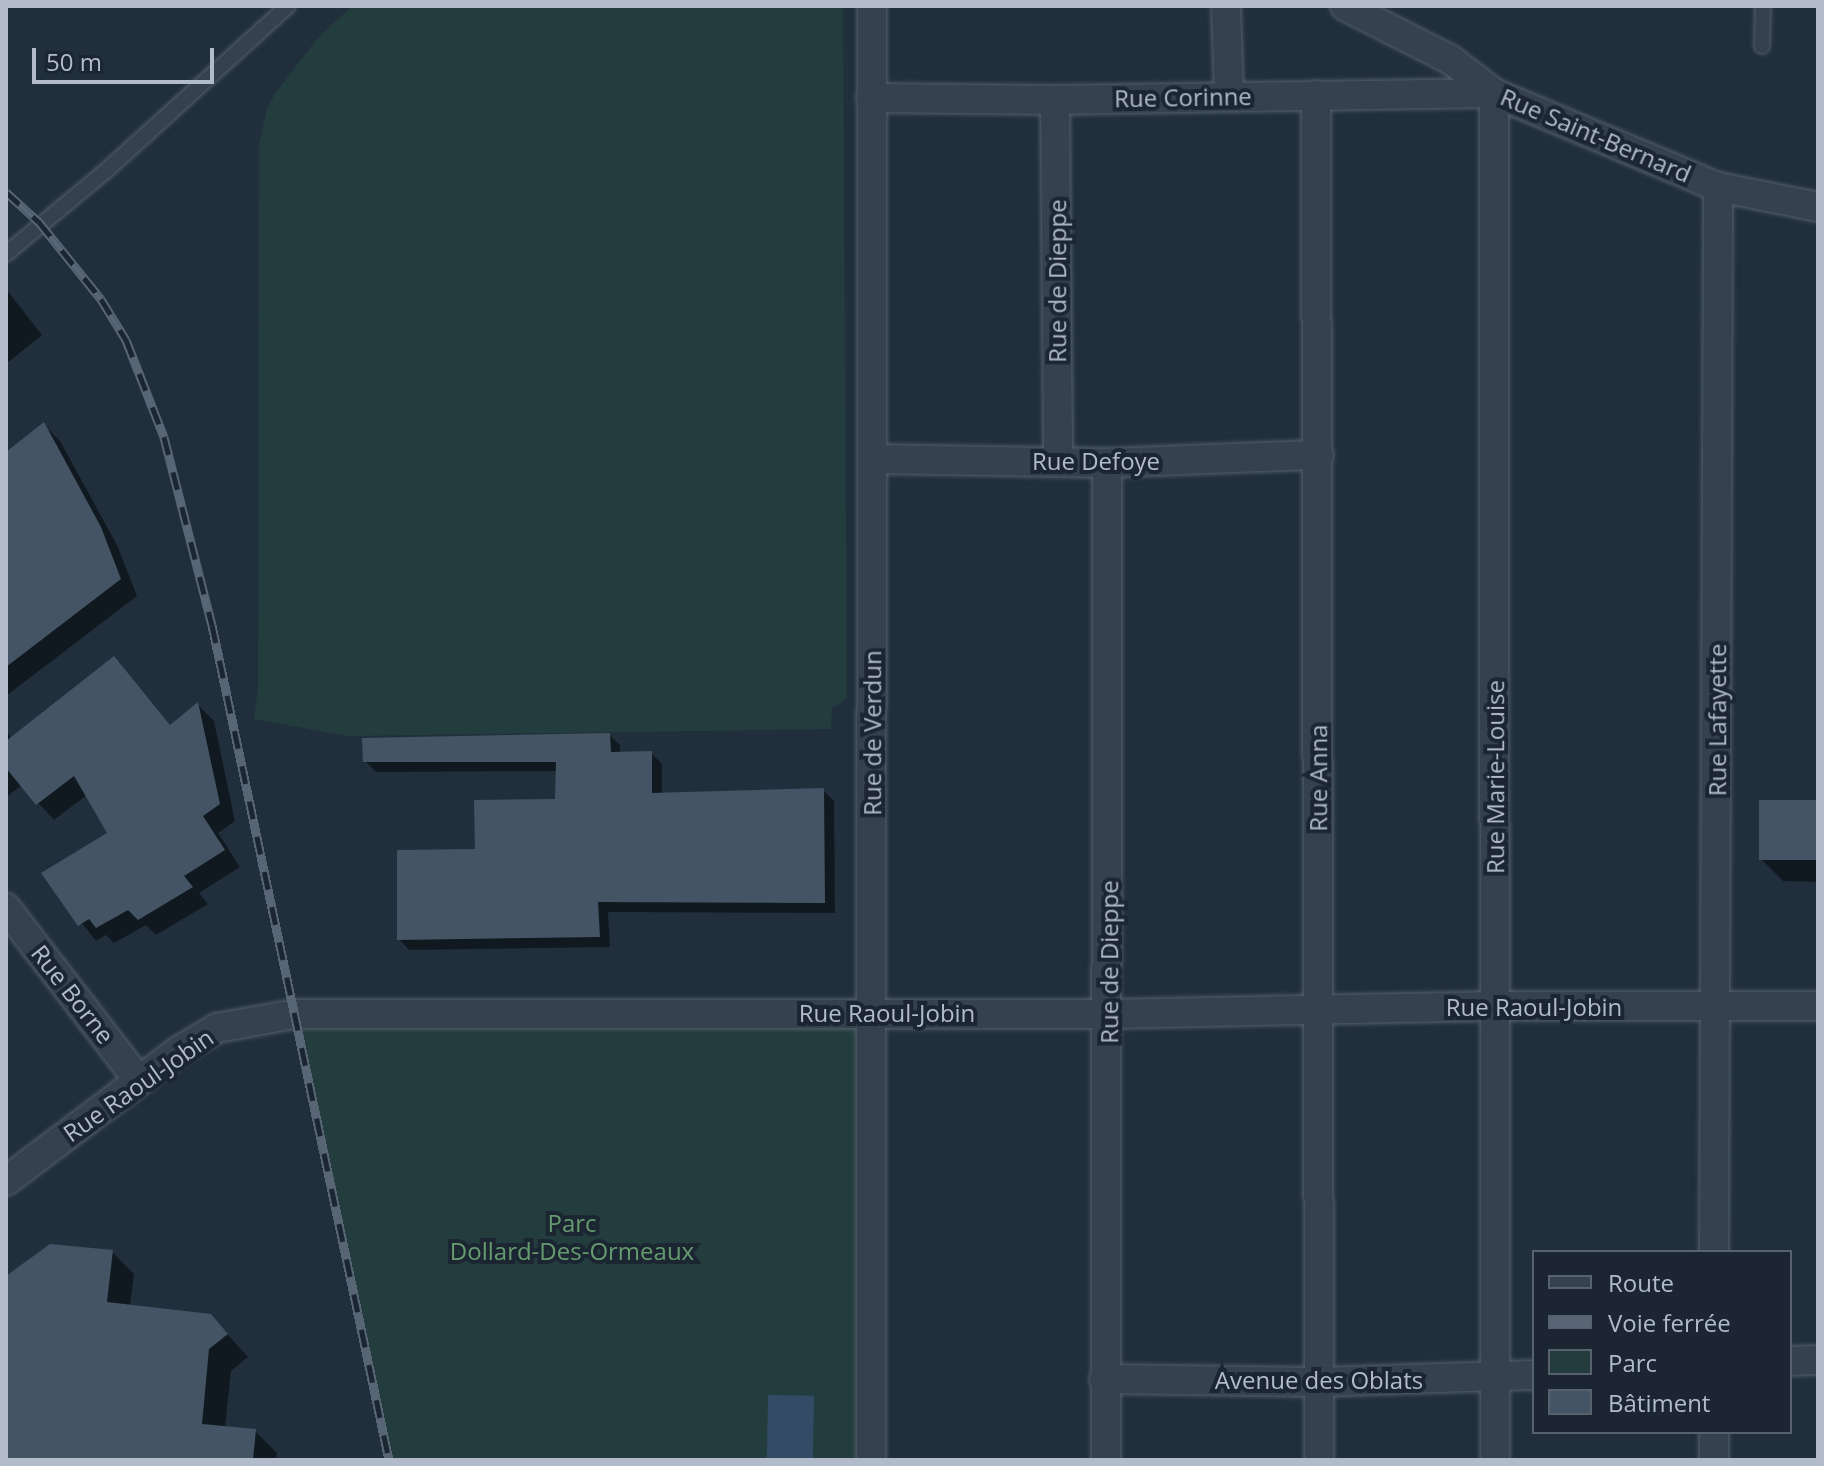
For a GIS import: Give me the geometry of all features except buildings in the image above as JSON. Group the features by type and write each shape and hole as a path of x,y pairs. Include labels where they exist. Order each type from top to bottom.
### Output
{"street":[{"name":"Rue de Verdun","path":"871,1460 872,6"},
{"path":"1226,6 1229,95"},
{"name":"Rue Saint-Bernard","path":"1345,6 1451,60 1494,93 1718,187 1818,207"},
{"name":"Rue Corinne","path":"871,98 1055,100 1494,93"},
{"name":"Rue Marie-Louise","path":"1494,93 1495,1460"},
{"name":"Rue Anna","path":"1316,95 1319,1460"},
{"name":"Rue de Dieppe","path":"1055,100 1058,462"},
{"name":"Rue Lafayette","path":"1714,1250 1718,187"},
{"name":"Rue Defoye","path":"874,459 1107,463 1319,455"},
{"name":"Rue de Dieppe","path":"1106,1460 1104,1379 1109,1014 1107,463"},
{"name":"Rue Borne","path":"6,908 139,1081"},
{"name":"Rue Raoul-Jobin","path":"6,1181 139,1081 217,1028 295,1014 1109,1014 1496,1006 1818,1006"},
{"path":"1792,1361 1818,1360"},
{"name":"Avenue des Oblats","path":"1104,1379 1319,1382 1532,1375"},
{"path":"1714,1434 1714,1460"}],"lane":[{"path":"6,254 108,169 288,6"},
{"path":"1762,46 1763,6"}],"green space":[{"path":"352,6 843,6 847,698 832,708 831,729 347,736 254,719 258,689 259,146 267,108 275,94 316,40"},
{"name":"Parc Dollard-Des-Ormeaux","path":"872,1012 871,1460 391,1460 295,1014"}],"water":[{"path":"768,1395 814,1396 813,1460 767,1460"}],"railway":[{"path":"6,192 39,222 101,299 126,340 164,437 212,625 389,1460"}]}
